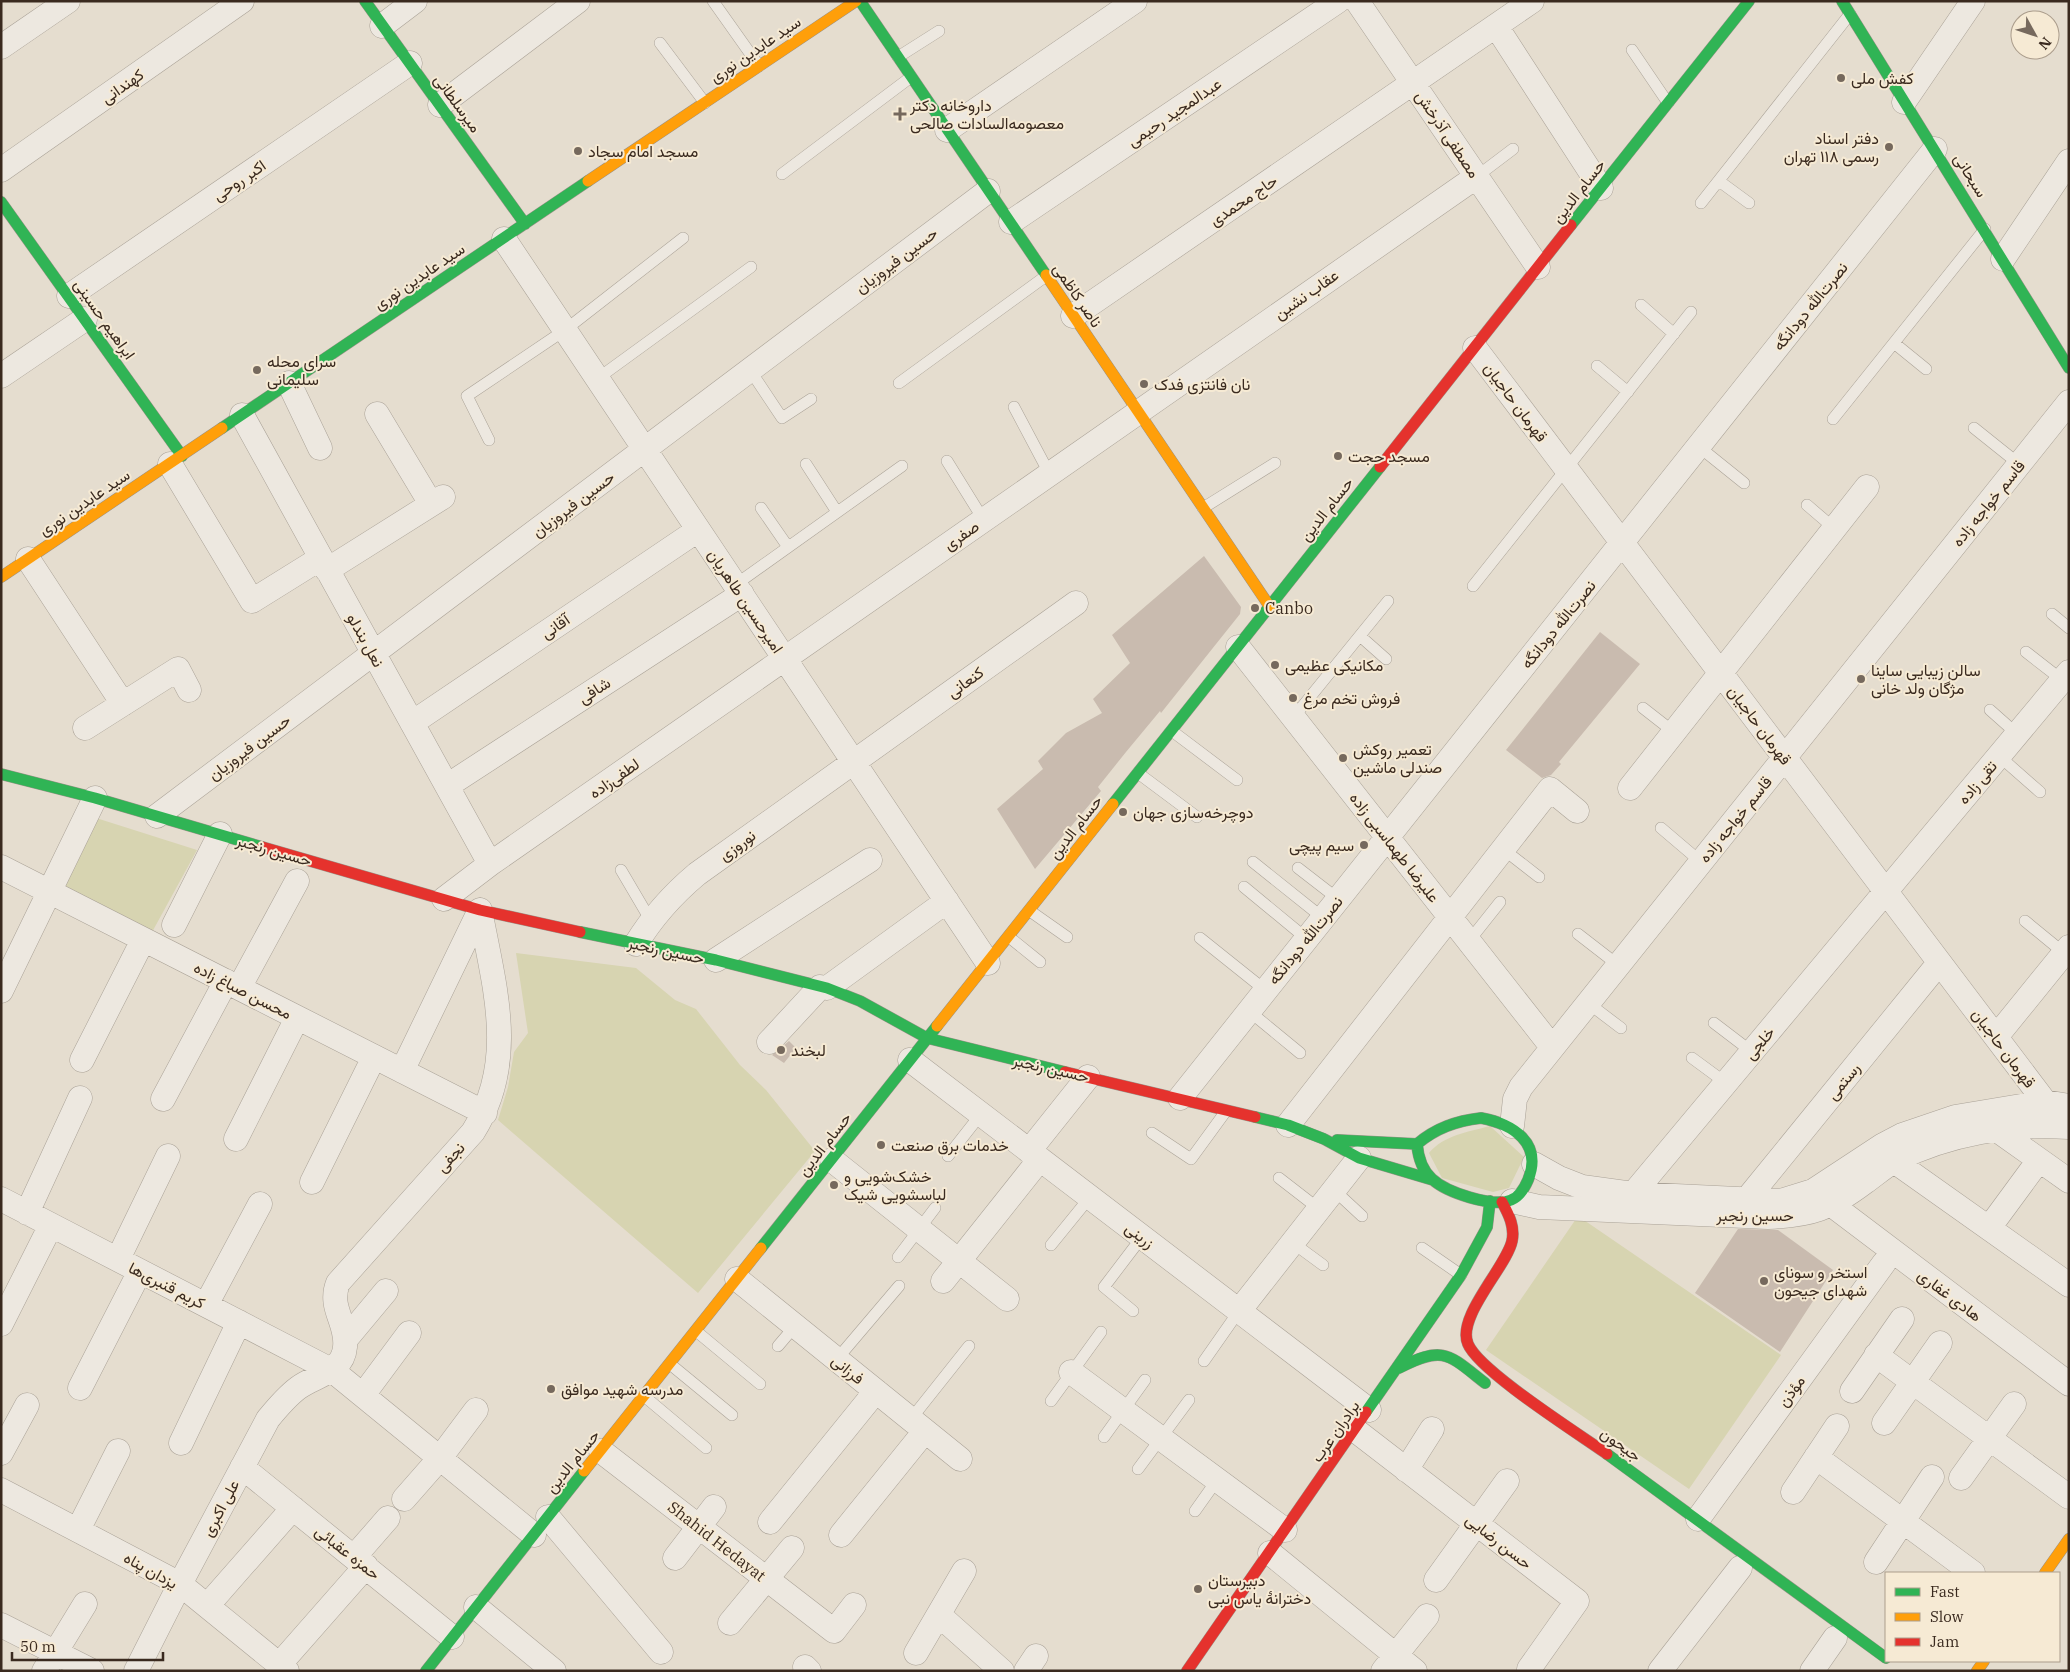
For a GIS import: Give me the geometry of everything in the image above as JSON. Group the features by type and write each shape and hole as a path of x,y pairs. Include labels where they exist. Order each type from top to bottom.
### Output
{"main road":[{"name":"میرسلطانی","path":"365,1 525,224"},
{"name":"سید عابدین نوری","path":"1,577 856,1"},
{"name":"ناصر کاظمی","path":"860,1 1270,607"},
{"name":"حسام الدین","path":"426,1671 1030,911 1749,1"},
{"name":"سبحانی","path":"1842,1 2003,258 2069,368"},
{"name":"ابراهیم حسینی","path":"1,202 85,319 176,460"},
{"name":"حسین رنجبر","path":"1,774 95,798 480,910 716,960 823,987 860,1002 928,1038 1288,1125 1324,1139 1359,1158 1433,1180"},
{"path":"1482,1118 1496,1119 1512,1126 1530,1149 1534,1164 1526,1185 1501,1201 1475,1199 1454,1191 1433,1180 1420,1159 1417,1144 1439,1127 1459,1120 1482,1118"},
{"name":"حسین رنجبر","path":"1324,1139 1417,1144"},
{"name":"برادران عرب","path":"1187,1671 1399,1368 1461,1275 1501,1201"},
{"name":"جیحون","path":"1501,1201 1512,1221 1512,1242 1471,1316 1466,1337 1468,1345 1484,1366 1698,1519 1885,1657"},
{"path":"1399,1368 1430,1354 1441,1354 1454,1359 1492,1388"},
{"path":"1508,1400 1556,1434"},
{"path":"2046,1572 2069,1539"}],"street":[{"name":"کهندانی","path":"1,170 242,1"},
{"path":"382,26 415,1"},
{"path":"440,105 578,1"},
{"path":"947,130 1136,1"},
{"name":"عبدالمجید رحیمی","path":"1011,222 1338,1"},
{"name":"مصطفی آذرخش","path":"1357,1 1538,267"},
{"name":"حاج محمدی","path":"1073,316 1532,1"},
{"path":"1904,102 1972,1"},
{"path":"1,47 66,2"},
{"path":"1496,26 1601,188"},
{"name":"اکبر روحی","path":"69,296 410,64"},
{"name":"نصرت‌الله دودانگه","path":"1180,1098 1935,149"},
{"path":"2003,258 2069,161"},
{"name":"عقاب نشین","path":"1137,411 1476,177"},
{"name":"حسین فیروزیان","path":"157,816 988,191"},
{"name":"امیرحسین طاهریان","path":"504,239 988,963"},
{"path":"1,376 85,319"},
{"name":"قهرمان حاجیان","path":"1474,348 2045,1102"},
{"path":"289,383 320,448"},
{"name":"قاسم خواجه زاده","path":"1512,1126 1515,1099 1552,1047 2069,402"},
{"name":"صفری","path":"784,658 1137,411"},
{"path":"176,460 252,601 324,564 437,500 378,414"},
{"name":"نعل بندلو","path":"242,415 490,864"},
{"path":"1630,788 1722,674 1867,488"},
{"name":"آقانی","path":"412,723 698,530"},
{"path":"28,559 122,704"},
{"name":"شافی","path":"447,786 738,589"},
{"name":"کنعانی","path":"854,762 1076,603"},
{"name":"علیرضا طهماسبی زاده","path":"1238,647 1552,1047"},
{"name":"لطفی‌زاده","path":"444,900 490,864 784,658"},
{"path":"85,728 178,669 189,690"},
{"name":"تقی زاده","path":"1886,892 2065,676"},
{"name":"نوروزی","path":"636,944 650,921 671,896 697,874 854,762"},
{"path":"1288,1125 1550,789 1577,811"},
{"path":"1,991 95,798"},
{"path":"174,925 220,834"},
{"path":"716,960 870,860"},
{"name":"محسن صباغ زاده","path":"1,868 485,1113"},
{"path":"163,1099 296,881"},
{"name":"خلجی","path":"1634,1194 1886,892"},
{"path":"769,1042 823,987 947,901"},
{"path":"402,1071 480,910"},
{"name":"نجفی","path":"346,1340 334,1302 334,1293 338,1283 473,1132 485,1113 495,1081 500,1021 480,910"},
{"path":"82,1060 144,940"},
{"path":"1996,1037 2066,950"},
{"name":"رستمی","path":"1747,1199 1940,962"},
{"path":"236,1139 296,1018"},
{"path":"312,1182 374,1057"},
{"name":"زرینی","path":"910,1060 1369,1410"},
{"path":"944,1281 1035,1155 1088,1077"},
{"path":"27,1212 80,1098"},
{"name":"حسین رنجبر","path":"1501,1201 1539,1207 1768,1217 1796,1216 1832,1205 1894,1161 1930,1145 1965,1135 1992,1120 2045,1102 2069,1106"},
{"name":"حسین رنجبر","path":"1534,1164 1559,1178 1582,1187 1634,1194 1781,1201 1813,1191 1882,1145 1902,1135 1955,1117 2069,1127"},
{"path":"1992,1120 2039,1160 2069,1181"},
{"path":"118,1260 168,1156"},
{"path":"1240,1311 1359,1158"},
{"path":"832,1160 1007,1299"},
{"path":"1989,1228 2039,1160"},
{"path":"1894,1161 2069,1285"},
{"name":"کریم قنبری‌ها","path":"1,1199 333,1370 440,1458 541,1526 661,1652"},
{"path":"206,1305 260,1204"},
{"name":"هادی غفاری","path":"1832,1205 2069,1384"},
{"path":"1,1324 51,1225"},
{"name":"مؤذن","path":"1698,1519 1884,1263"},
{"path":"80,1388 140,1271"},
{"name":"فرزانی","path":"737,1279 960,1459"},
{"path":"333,1370 342,1360 346,1340 386,1291"},
{"path":"1852,1391 1902,1319"},
{"path":"181,1443 239,1322"},
{"path":"363,1395 409,1333"},
{"path":"1884,1423 1940,1343"},
{"path":"1876,1355 2069,1497"},
{"name":"علی اکبری","path":"136,1671 257,1437 281,1403 308,1381 333,1370"},
{"path":"1071,1372 1285,1530"},
{"path":"770,1522 876,1391"},
{"path":"1961,1478 2014,1404"},
{"path":"1,1453 27,1405"},
{"path":"404,1499 440,1458 476,1410"},
{"path":"841,1535 918,1425"},
{"path":"1793,1492 1837,1426"},
{"path":"1406,1470 1432,1429"},
{"name":"حسن رضایی","path":"1355,1430 1577,1602 1529,1669"},
{"path":"78,1530 118,1451"},
{"name":"Shahid Hedayat","path":"601,1451 834,1630 854,1605"},
{"path":"1816,1458 1971,1572"},
{"name":"حمزه عقبائی","path":"242,1468 452,1637"},
{"path":"1876,1562 1932,1477"},
{"path":"1436,1580 1507,1481"},
{"name":"یزدان پناه","path":"1,1490 180,1584 273,1666"},
{"path":"675,1558 714,1507"},
{"path":"207,1606 293,1508"},
{"path":"273,1666 360,1562 388,1518"},
{"path":"730,1623 792,1548"},
{"path":"1270,1553 1390,1663 1415,1671"},
{"path":"1660,1671 1740,1568"},
{"path":"916,1653 964,1571"},
{"path":"49,1662 85,1604"},
{"path":"476,1607 554,1671"},
{"path":"939,1615 1002,1671"},
{"path":"1390,1663 1427,1616"},
{"path":"1,1625 49,1662 92,1671"},
{"path":"1812,1671 1835,1638"}],"lane":[{"path":"713,1 759,66"},
{"path":"1701,203 1850,14"},
{"path":"898,57 939,31"},
{"path":"660,43 705,103"},
{"path":"1632,50 1668,104"},
{"path":"782,174 911,77"},
{"path":"1476,177 1513,149"},
{"path":"1719,181 1749,203"},
{"path":"1833,419 1985,229"},
{"path":"489,440 467,396 564,330 682,238"},
{"path":"597,379 751,267"},
{"path":"899,383 1046,276"},
{"path":"1641,305 1674,334"},
{"path":"1473,586 1691,312"},
{"path":"1894,343 1926,369"},
{"path":"1597,366 1628,392"},
{"path":"750,370 782,418 811,399"},
{"path":"1014,407 1049,473"},
{"path":"1974,428 2019,464"},
{"path":"1698,446 1744,483"},
{"path":"947,461 983,519"},
{"path":"1203,508 1275,463"},
{"path":"806,464 837,512"},
{"path":"738,589 788,547 902,466"},
{"path":"1807,505 1835,529"},
{"path":"761,508 788,547"},
{"path":"1293,718 1388,601"},
{"path":"2052,614 2069,628"},
{"path":"1360,636 1386,659"},
{"path":"2026,652 2065,676"},
{"path":"1643,708 1675,733"},
{"path":"1990,710 2017,734"},
{"path":"1172,731 1237,780"},
{"path":"1999,756 2040,792"},
{"path":"1138,774 1197,817"},
{"path":"1661,828 1701,862"},
{"path":"1504,850 1539,877"},
{"path":"1253,862 1323,918"},
{"path":"1298,868 1338,899"},
{"path":"621,870 650,921"},
{"path":"1244,887 1307,938"},
{"path":"1469,941 1500,902"},
{"path":"1030,911 1066,937"},
{"path":"2025,921 2066,950"},
{"path":"1578,934 1618,965"},
{"path":"1009,937 1040,962"},
{"path":"1200,938 1265,990"},
{"path":"1588,1002 1621,1028"},
{"path":"1249,1011 1300,1053"},
{"path":"1714,1023 1752,1052"},
{"path":"1692,1058 1726,1083"},
{"path":"1152,1133 1191,1159 1228,1109"},
{"path":"948,1156 981,1114"},
{"path":"1278,1178 1319,1210"},
{"path":"1334,1190 1362,1216"},
{"path":"1051,1245 1090,1197"},
{"path":"898,1257 935,1208"},
{"path":"1134,1311 1104,1287 1142,1237"},
{"path":"1293,1243 1323,1265"},
{"path":"1422,1248 1461,1275"},
{"path":"837,1359 899,1286"},
{"path":"1204,1361 1240,1311"},
{"path":"778,1346 796,1326"},
{"path":"696,1331 760,1384"},
{"path":"1051,1401 1101,1332"},
{"path":"918,1425 970,1346"},
{"path":"670,1364 732,1415"},
{"path":"1104,1438 1146,1380"},
{"path":"644,1396 706,1448"},
{"path":"1138,1469 1189,1400"},
{"path":"1195,1511 1218,1480"}],"shaded area":[{"path":"93,817 197,850 151,934 59,885"},
{"path":"516,953 636,968 675,1000 696,1009 740,1065 766,1090 815,1151 698,1293 498,1120 508,1087 514,1052 528,1033"},
{"path":"1490,1126 1524,1157 1509,1188 1493,1192 1442,1178 1429,1153 1449,1138"},
{"path":"1578,1216 1781,1355 1689,1489 1486,1350"}],"building":[{"path":"1204,556 1241,607 1240,614 1161,713 1160,711 1098,787 1101,791 1035,869 997,809 1043,769 1038,761 1066,733 1102,713 1093,699 1130,663 1112,635"},
{"path":"1600,632 1640,664 1559,762 1561,764 1551,775 1542,778 1506,750"},
{"path":"789,1041 796,1048 784,1063 772,1055"},
{"name":"استخر و سونای شهدای جیحون","path":"1738,1229 1778,1230 1833,1270 1780,1352 1695,1293"}],"traffic: fast":[{"path":"365,1 525,224"},
{"path":"860,1 1046,275"},
{"path":"1571,225 1749,1"},
{"path":"1842,1 2069,368"},
{"path":"222,428 588,181"},
{"path":"1,202 182,456"},
{"path":"1113,804 1380,467"},
{"path":"1,774 95,798 262,847"},
{"path":"580,932 716,960 827,988 860,1001 927,1038 1065,1072"},
{"path":"761,1248 937,1026"},
{"path":"1255,1117 1288,1125 1324,1139 1359,1158 1433,1180"},
{"path":"1481,1118 1514,1130 1528,1146 1532,1167 1523,1189 1514,1199 1493,1202 1458,1193 1432,1179 1421,1163 1417,1144 1424,1138 1447,1126 1481,1118"},
{"path":"1337,1140 1417,1144"},
{"path":"1366,1412 1461,1275 1487,1227 1490,1201"},
{"path":"1399,1368 1426,1357 1445,1356 1462,1365 1485,1383"},
{"path":"1607,1454 1885,1657"},
{"path":"426,1671 584,1471"}],"traffic: slow":[{"path":"588,181 856,1"},
{"path":"1046,275 1270,607"},
{"path":"1,577 222,428"},
{"path":"937,1026 1113,804"},
{"path":"584,1471 761,1248"},
{"path":"2046,1572 2069,1539"},
{"path":"1977,1671 1983,1662"}],"traffic: jam":[{"path":"1380,467 1571,225"},
{"path":"262,847 480,910 580,932"},
{"path":"1065,1072 1255,1117"},
{"path":"1502,1202 1512,1226 1512,1241 1469,1320 1466,1333 1468,1344 1476,1356 1490,1370 1554,1418 1607,1454"},
{"path":"1187,1671 1366,1412"}],"place":[{"name":"کفش ملی","path":"1841,78"},
{"name":"داروخانه دکتر معصومه‌السادات صالحی","path":"900,114"},
{"name":"دفتر اسناد رسمی ۱۱۸ تهران","path":"1889,147"},
{"name":"مسجد امام سجاد","path":"578,151"},
{"name":"سرای محله سلیمانی","path":"257,370"},
{"name":"نان فانتزی فدک","path":"1144,384"},
{"name":"مسجد حجت","path":"1338,456"},
{"name":"Canbo","path":"1255,608"},
{"name":"مکانیکی عظیمی","path":"1275,665"},
{"name":"سالن زیبایی ساینا مژگان ولد خانی","path":"1861,679"},
{"name":"فروش تخم مرغ","path":"1293,698"},
{"name":"تعمیر روکش صندلی ماشین","path":"1343,758"},
{"name":"دوچرخه‌سازی جهان","path":"1123,812"},
{"name":"سیم پیچی","path":"1364,845"},
{"name":"لبخند","path":"781,1050"},
{"name":"خدمات برق صنعت","path":"881,1145"},
{"name":"خشک‌شویی و لباسشویی شیک","path":"834,1185"},
{"name":"استخر و سونای شهدای جیحون","path":"1764,1281"},
{"name":"مدرسه شهید موافق","path":"551,1389"},
{"name":"دبیرستان دخترانهٔ یاس نبی","path":"1198,1589"}]}
